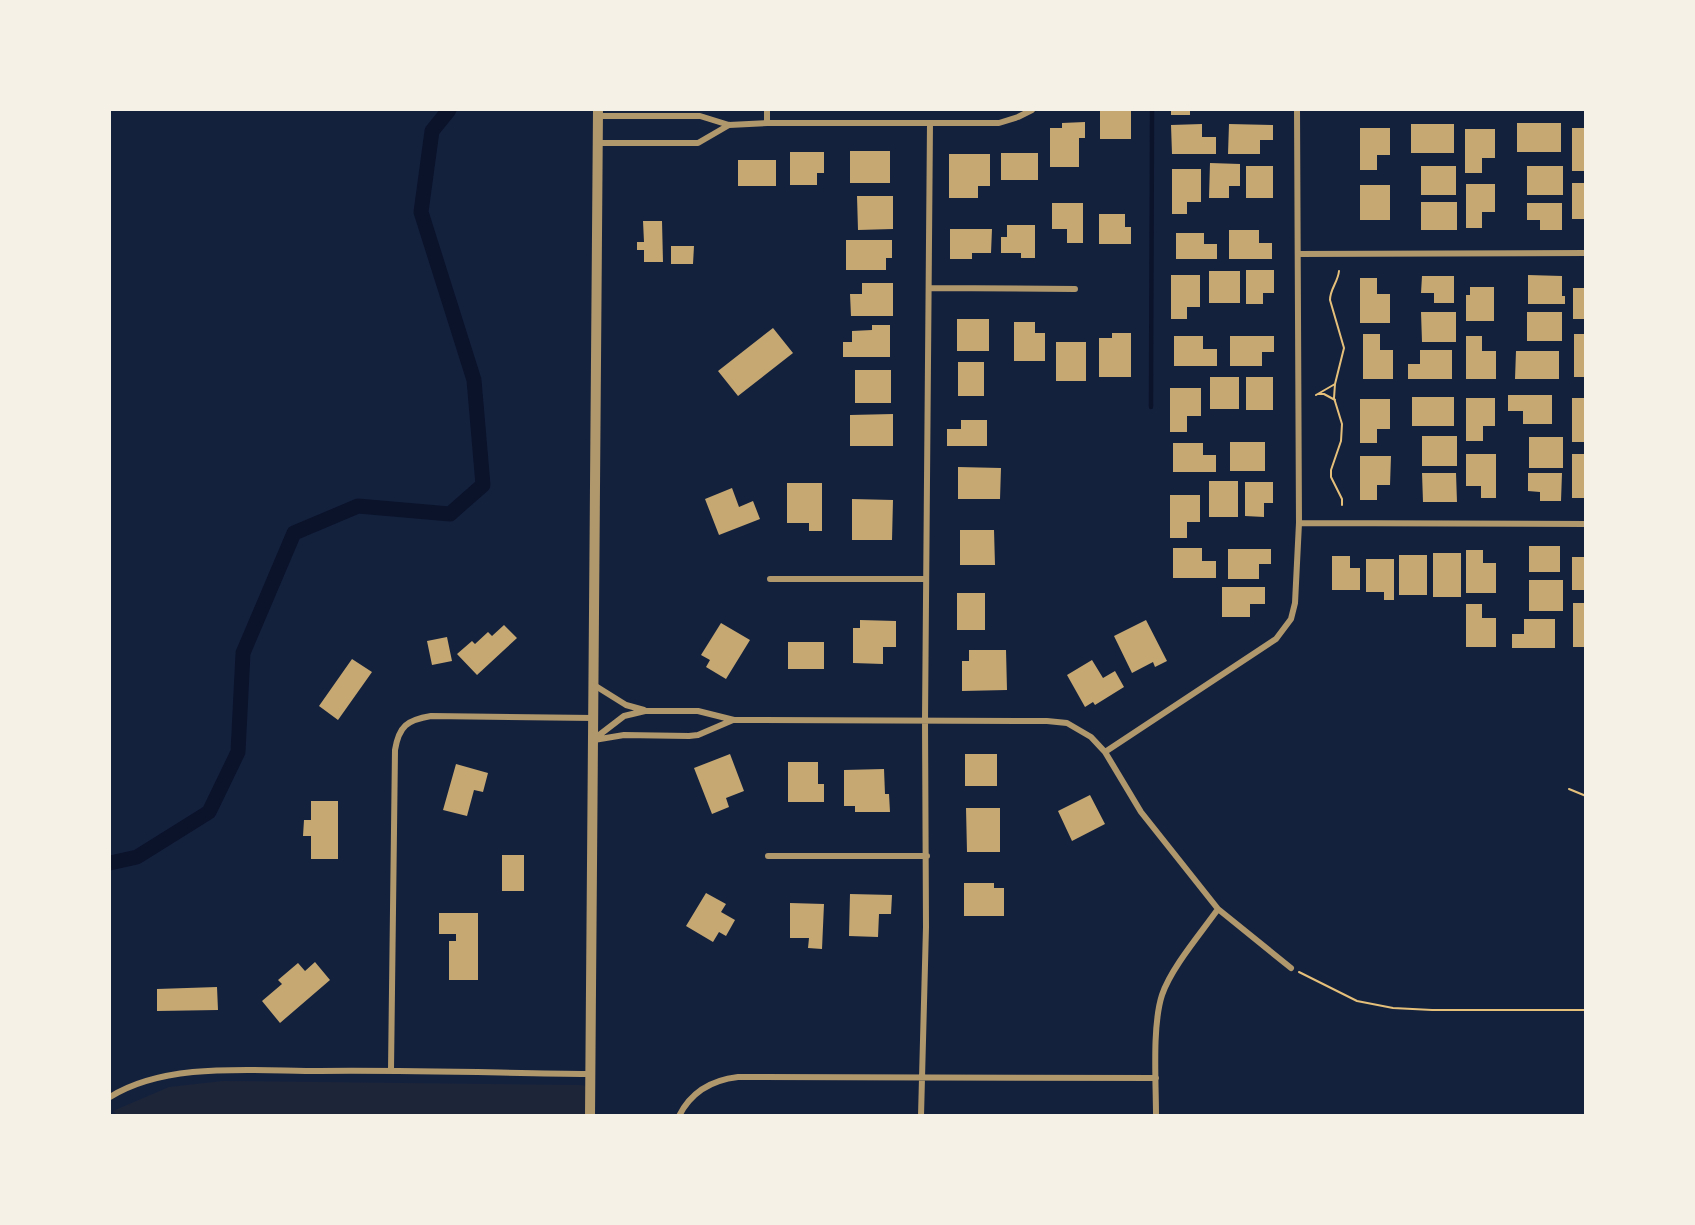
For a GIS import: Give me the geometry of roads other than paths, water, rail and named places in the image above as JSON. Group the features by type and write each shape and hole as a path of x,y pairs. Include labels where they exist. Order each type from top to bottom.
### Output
{"street":[{"path":"766,123 767,110"},
{"path":"590,1116 598,113 700,116 729,125 999,123 1032,110"},
{"path":"1105,752 1276,639 1291,619 1295,603 1299,523 1297,110"},
{"path":"921,1116 927,856 925,720 930,123"},
{"path":"598,143 698,143 729,125"},
{"path":"1298,254 1586,253"},
{"path":"929,288 1075,289"},
{"path":"1299,523 1586,524"},
{"path":"770,579 926,579"},
{"path":"594,685 626,705 645,711"},
{"path":"593,740 624,716 645,711 698,711 734,720 1047,721 1067,723 1084,731 1105,752 1141,812 1218,909 1291,968"},
{"path":"391,1070 395,750 400,731 409,722 431,716 594,718"},
{"path":"593,740 624,735 698,735 734,720"},
{"path":"768,856 927,856"},
{"path":"1156,1116 1157,1020 1162,995 1172,975 1218,909"},
{"path":"110,1096 152,1079 214,1071 391,1070 589,1074"},
{"path":"679,1116 688,1101 698,1092 712,1083 727,1078 1156,1078"}],"waterway":[{"path":"110,863 137,857 209,812 238,752 243,653 294,533 358,506 450,514 483,485 474,380 421,212 432,131 449,110"},
{"path":"1151,407 1152,110"}]}
